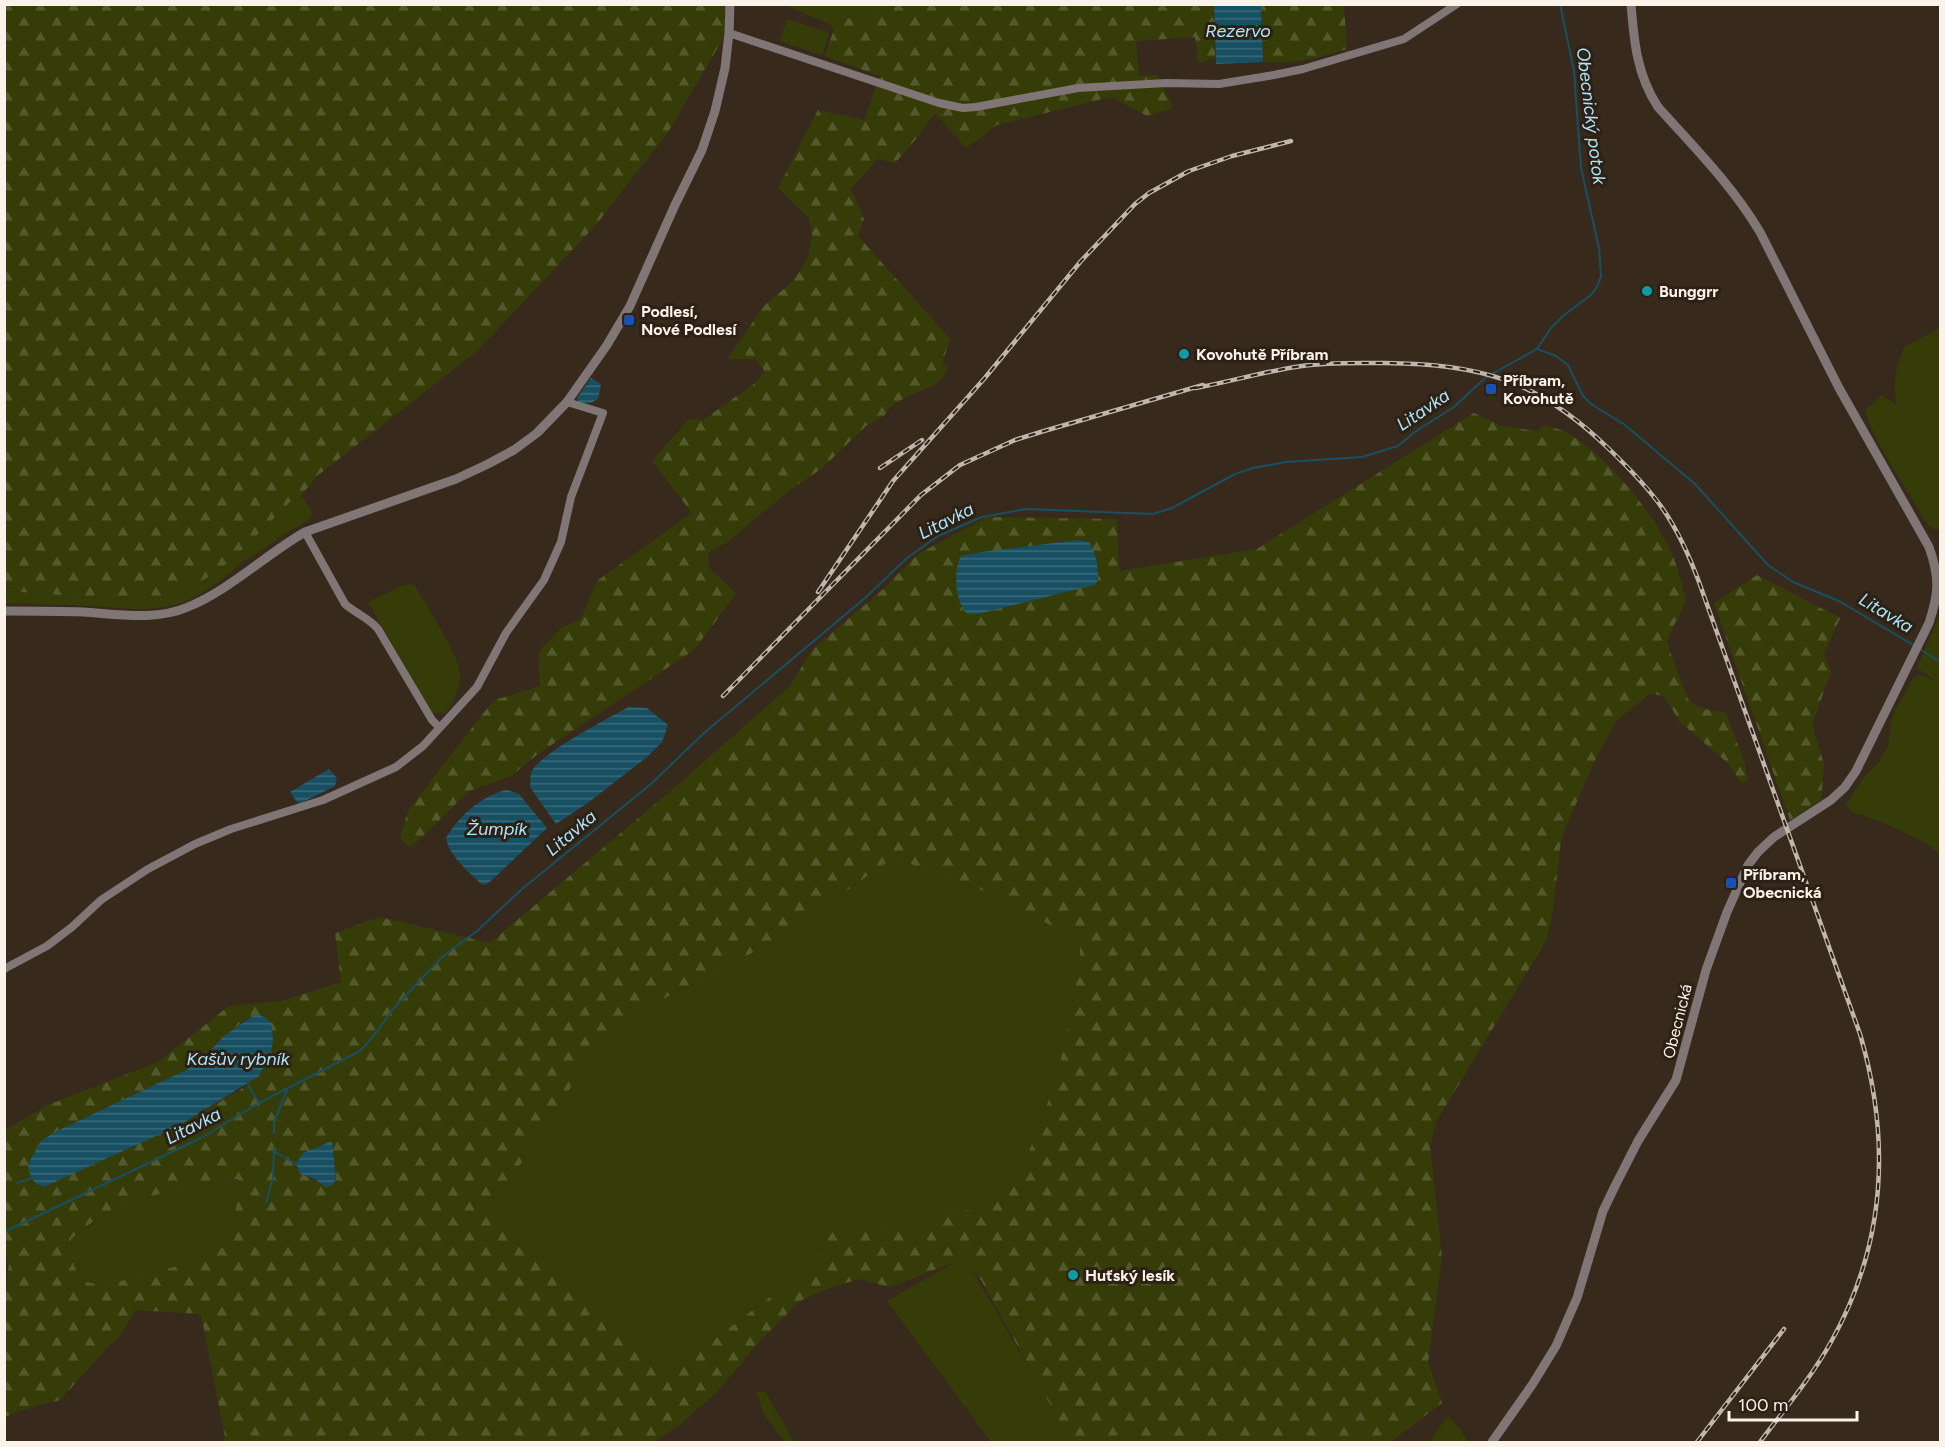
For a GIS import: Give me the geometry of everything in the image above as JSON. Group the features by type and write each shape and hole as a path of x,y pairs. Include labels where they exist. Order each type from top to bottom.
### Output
{"street":[{"path":"4,610 140,615 170,613 201,601 227,587 304,532 438,486 488,464 514,450 537,433 567,402 630,306 702,150 718,100 725,68 730,4"},
{"path":"729,33 939,103 963,108 1078,88 1166,82 1219,84 1274,75 1353,55 1404,39 1457,4"},
{"path":"1631,4 1637,62 1649,94 1745,207 1839,388 1929,548 1938,560"},
{"path":"4,969 47,945 72,927 101,900 148,869 195,844 231,829 317,803 396,767 423,746 477,687 506,633 544,580 552,564 565,529 571,497 603,413 567,402"},
{"path":"304,532 345,604 371,621 378,629 432,720 439,727"},
{"name":"Obecnická","path":"1492,1443 1556,1346 1577,1298 1600,1222 1615,1186 1638,1141 1676,1080 1706,970 1727,912 1748,865 1764,845 1816,811 1845,787 1856,771 1924,634 1936,602 1938,560"}],"green space":[{"path":"891,4 1214,5 1215,58 1198,63 1195,37 1136,41 1139,76 1158,75 1173,108 1147,116 1111,97 997,125 966,148 935,113 895,163 877,159 851,189 864,219 858,236 950,339 942,364 948,366 943,378 934,385 893,405 884,416 866,426 821,469 791,489 726,543 708,553 709,568 736,594 694,650 538,754 511,776 469,791 410,847 400,838 408,811 485,711 495,700 540,686 539,652 560,629 581,619 597,581 692,513 652,461 689,419 703,420 758,381 764,370 755,359 727,359 764,306 793,281 808,258 812,235 809,218 778,188 818,110 864,120 880,76 825,56 834,29 828,23 889,9"},
{"path":"5,5 728,5 727,32 668,132 595,226 476,352 317,476 300,497 290,502 236,556 213,575 160,599 133,600 5,591"},
{"path":"785,5 891,5 889,9 828,23"},
{"path":"1261,5 1344,5 1347,49 1295,62 1263,62"},
{"path":"787,19 829,33 822,55 780,41"},
{"path":"1940,328 1940,530 1936,530 1925,520 1881,447 1865,411 1882,395 1897,406 1896,376 1904,347"},
{"path":"1474,413 1501,426 1537,431 1543,426 1561,430 1576,438 1609,466 1640,501 1664,537 1676,564 1686,601 1667,640 1670,651 1688,699 1701,707 1726,713 1745,764 1748,781 1741,783 1729,764 1680,722 1665,697 1651,693 1617,720 1597,756 1561,841 1553,910 1547,939 1436,1122 1430,1146 1442,1257 1428,1362 1442,1403 1390,1442 1071,1442 981,1280 962,1259 890,1287 859,1279 827,1289 800,1301 759,1342 716,1393 678,1426 654,1442 221,1442 225,1437 201,1314 136,1310 118,1338 60,1400 5,1417 4,1309 9,1263 4,1252 5,1130 48,1105 158,1062 229,1006 281,1001 341,982 335,933 380,917 490,943 672,790 790,686 812,650 881,591 918,554 987,517 1117,519 1119,571 1257,549","holes":["1086,540 1096,560 1097,583 962,607 957,574 965,555","893,858 967,883 1080,940 1080,965 1057,1078 1028,1154 1001,1191 975,1209 943,1213 908,1233 868,1225 837,1228 821,1244 819,1269 779,1290 666,1376 491,1209 611,1026 775,941","249,1017 248,1085 180,1125 128,1148 55,1132 188,1069 200,1061 218,1041","332,1141 336,1179 319,1183 302,1174 296,1164","238,1179 237,1203 222,1248 181,1265 102,1286 80,1280 72,1260 71,1239 118,1205 197,1184"]},
{"path":"300,496 312,512 310,519 243,561 211,587 178,604 144,609 5,603 5,591 133,600 160,599 172,595 213,575 236,556 290,502"},
{"path":"1757,575 1840,618 1824,654 1831,672 1812,724 1824,764 1821,800 1790,820 1714,603"},
{"path":"410,584 415,586 434,617 458,666 460,679 458,690 445,713 432,713 368,602"},
{"path":"1940,614 1940,684 1937,683 1940,685 1940,770 1938,777 1940,781 1940,854 1920,840 1879,821 1850,811 1846,804 1865,776 1879,762 1888,746 1892,717 1913,678 1919,675 1936,681 1917,668"},
{"path":"893,858 967,883 1080,940 1080,965 1057,1078 1028,1154 1001,1191 975,1209 943,1213 908,1233 868,1225 821,1244 819,1269 779,1290 666,1376 491,1209 611,1026 775,941"},
{"path":"238,1179 237,1203 222,1248 181,1265 102,1286 80,1280 72,1260 71,1239 118,1205 197,1184"},
{"path":"964,1257 1073,1442 991,1442 887,1301"},
{"path":"757,1392 766,1392 794,1442 785,1442 763,1413"},
{"path":"1448,1416 1460,1429 1468,1442 1429,1442"}],"water":[{"name":"Rezervo","path":"1214,5 1261,5 1263,62 1216,64"},
{"path":"591,378 601,384 598,399 591,403 579,403 577,398"},
{"path":"1078,540 1089,542 1094,551 1098,573 1097,583 1094,585 978,614 967,614 963,608 956,586 958,562 961,556"},
{"path":"629,707 647,708 668,725 662,742 647,757 589,802 556,824 530,787 531,773 546,756"},
{"path":"329,769 337,778 335,786 301,803 297,802 290,792"},
{"name":"Žumpík","path":"507,790 519,794 547,828 492,880 485,885 481,884 455,857 446,838 464,814 480,802"},
{"name":"Kašův rybník","path":"254,1015 260,1015 269,1020 272,1028 273,1041 270,1055 259,1076 180,1125 44,1187 32,1178 28,1164 41,1141 55,1132 188,1069 200,1061 224,1036"},
{"path":"332,1141 336,1179 332,1185 326,1187 313,1178 300,1174 296,1164 303,1153"}],"waterway":[{"name":"Obecnický potok","path":"1537,349 1551,328 1591,295 1601,276 1599,248 1581,168 1574,71 1560,4"},
{"name":"Litavka","path":"4,1232 201,1138 259,1103 360,1051 393,1009 442,957 477,931 522,889 651,784 704,733 865,598 907,558 938,536 982,517 1026,509 1153,514 1172,508 1235,474 1253,468 1286,462 1362,457 1398,446 1416,431 1454,407 1485,378 1537,349 1556,356 1568,365 1583,396 1591,404 1625,425 1695,484 1768,565 1793,582 1839,601 1915,646"},
{"name":"Litavka","path":"1920,649 1940,662"},
{"path":"248,1085 259,1103"},
{"path":"274,1133 274,1122 287,1090"},
{"path":"266,1203 273,1178 274,1147"},
{"path":"275,1152 296,1164"},
{"path":"17,1183 32,1178"}],"railway":[{"path":"818,592 893,481 984,379 1081,261 1135,204 1149,193 1189,171 1232,156 1291,141"},
{"path":"1196,388 1289,368 1343,363 1419,364 1451,367 1507,380 1558,407 1609,449 1652,495 1682,541 1699,582 1860,1034 1870,1074 1876,1113 1879,1152 1878,1191 1873,1229 1863,1267 1849,1305 1831,1342 1815,1368 1760,1442"},
{"path":"723,696 921,495 960,465 1015,440 1203,385"},
{"path":"880,468 922,440"},
{"path":"1697,1442 1784,1329"}],"place":[{"name":"Bunggrr","path":"1647,291"},
{"name":"Podlesí, Nové Podlesí","path":"629,320"},
{"name":"Kovohutě Příbram","path":"1184,354"},
{"name":"Příbram, Kovohutě","path":"1491,389"},
{"name":"Příbram, Obecnická","path":"1731,883"},
{"name":"Huťský lesík","path":"1073,1275"}]}
